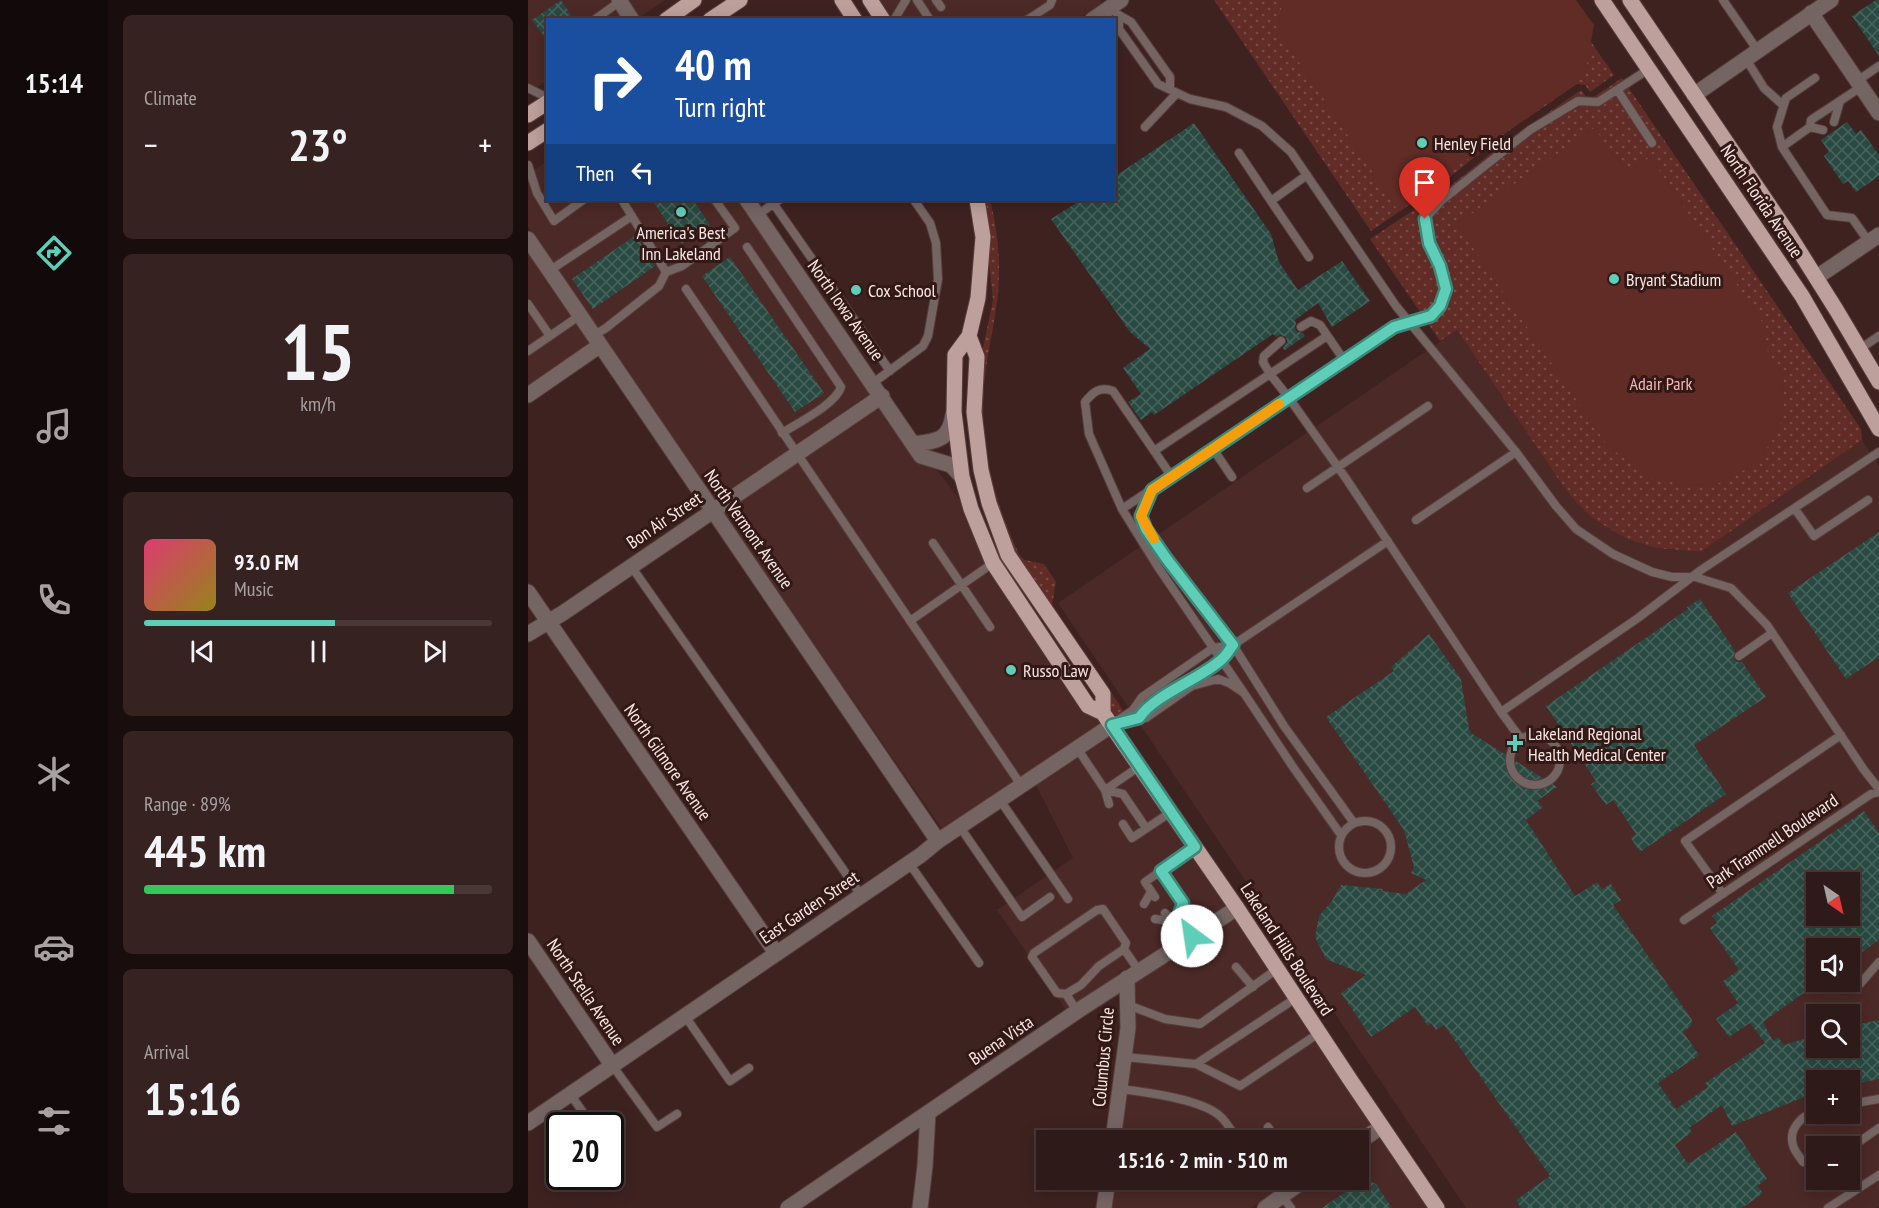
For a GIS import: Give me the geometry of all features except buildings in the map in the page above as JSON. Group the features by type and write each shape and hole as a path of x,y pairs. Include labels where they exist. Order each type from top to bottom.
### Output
{"main road":[{"path":"669,18 694,0"},
{"path":"713,18 740,0"},
{"path":"842,0 854,18"},
{"path":"870,0 882,18"},
{"name":"North Florida Avenue","path":"1602,0 1771,249 1817,321 1879,429"},
{"name":"North Florida Avenue","path":"1630,0 1817,277 1879,382"},
{"path":"528,116 546,102"},
{"path":"528,143 546,131"},
{"name":"Lakeland Hills Boulevard","path":"977,201 983,237 978,298 969,336 955,355 954,412 962,477 971,508 993,563 1088,706 1107,719 1140,766 1437,1208"},
{"path":"1771,249 1817,277"},
{"name":"Lakeland Hills Boulevard","path":"969,336 976,357 974,412 981,471 989,503 1008,555 1103,694 1107,719"}],"street":[{"path":"1694,95 1831,0"},
{"path":"620,1 631,18"},
{"path":"1095,18 1115,5"},
{"path":"1811,13 1879,113"},
{"name":"North Iowa Avenue","path":"748,201 921,456 951,465 962,477"},
{"path":"1817,277 1874,238"},
{"name":"North Vermont Avenue","path":"528,239 938,841"},
{"path":"528,395 596,341"},
{"name":"Bon Air Street","path":"528,634 563,613 796,454 877,390"},
{"path":"913,444 945,436 951,429 954,412"},
{"name":"North Gilmore Avenue","path":"528,592 776,953"},
{"name":"East Garden Street","path":"530,1118 570,1094 1077,748 1107,719"},
{"name":"Buena Vista","path":"788,1208 1077,1011 1237,908"},
{"name":"North Stella Avenue","path":"528,940 612,1065"},
{"name":"Columbus Circle","path":"1114,1130 1125,1057 1128,1005 1133,975"},
{"path":"920,1208 928,1113"},
{"path":"1369,1135 1381,1127"},
{"path":"1104,1208 1106,1190"},
{"path":"1265,1208 1287,1198"}],"lane":[{"path":"895,18 906,0"},
{"path":"917,0 929,18"},
{"path":"1030,18 1050,5 1052,0"},
{"path":"1723,0 1752,55 1764,88 1783,105"},
{"path":"597,18 620,1"},
{"path":"1115,5 1119,29 1158,84 1190,99 1226,107 1262,126 1291,152 1393,301 1576,529 1613,554 1652,572 1672,577 1695,578 1731,588 1773,633 1879,790"},
{"path":"1115,5 1131,22 1170,77 1174,91"},
{"path":"1782,147 1810,127 1811,120 1840,101 1879,66"},
{"path":"1122,509 1394,327 1431,316 1440,306 1446,289 1440,266 1429,243 1425,219 1431,212 1442,200 1530,130 1578,101 1598,102 1649,69"},
{"path":"1815,78 1786,98 1777,127 1782,147 1827,215 1852,218 1874,238"},
{"path":"528,88 546,99"},
{"path":"1145,127 1174,91"},
{"path":"1618,91 1652,143"},
{"path":"1834,122 1840,101"},
{"path":"1810,127 1823,130"},
{"path":"1239,153 1309,256"},
{"path":"528,165 537,193 554,221 582,201"},
{"path":"1271,201 1307,175"},
{"path":"623,201 666,272"},
{"path":"596,341 606,328 659,286 666,272 682,266 735,228 716,201"},
{"path":"757,215 776,201 890,371"},
{"path":"877,390 890,371 923,346 928,336 938,279 936,243 930,223 915,201"},
{"path":"549,271 632,216"},
{"path":"747,247 841,387 839,394 831,401 782,433"},
{"path":"686,289 1022,785"},
{"path":"528,304 550,336"},
{"path":"528,351 579,316"},
{"path":"1301,327 1311,321 1320,325 1344,360"},
{"path":"1154,451 1327,336"},
{"path":"1860,349 1879,336"},
{"path":"1281,341 1264,356 1263,362 1270,374 1338,468 1521,739"},
{"path":"1172,477 1113,392 1107,389 1092,394 1085,402 1089,434 1122,509 1158,567 1341,835"},
{"path":"1307,488 1428,406"},
{"path":"1213,449 1232,477"},
{"path":"1416,520 1516,452"},
{"path":"1501,712 1695,578 1701,570 1879,452"},
{"path":"1152,490 1141,516 1146,529 1233,645 1284,726 1354,823"},
{"path":"1795,509 1814,536 1868,500"},
{"path":"1139,718 1143,712 1174,690 1221,660 1233,645 1388,541"},
{"path":"933,543 990,627"},
{"path":"910,621 993,563"},
{"path":"631,566 861,896"},
{"path":"1738,656 1773,633"},
{"path":"1107,719 1133,710 1142,698 1213,648 1233,645"},
{"path":"1107,719 1146,718 1192,686 1218,679 1244,693"},
{"path":"1537,735 1552,742 1559,756 1556,772 1551,779 1536,785 1520,780 1515,775 1511,768 1511,752 1521,739 1537,735"},
{"path":"1723,894 1685,841 1841,735"},
{"path":"1077,748 1105,790 1109,804"},
{"path":"1105,790 1140,766"},
{"path":"1105,790 1123,794 1146,828"},
{"name":"Park Trammell Boulevard","path":"1684,920 1879,790"},
{"path":"999,800 1068,898"},
{"path":"1123,824 1132,838 1171,812"},
{"path":"1362,820 1378,824 1389,836 1390,852 1382,867 1366,873 1348,868 1339,852 1341,835 1354,823 1362,820"},
{"path":"960,827 1022,917 1050,897"},
{"path":"1144,904 1153,894 1144,882 1195,847"},
{"path":"909,863 979,963"},
{"path":"1161,871 1183,903 1176,922"},
{"path":"1103,909 1126,943 1124,949 1099,966 1081,985 1066,994 1057,993 1032,957 1034,952 1103,909"},
{"path":"1165,913 1192,936"},
{"path":"1155,919 1176,922"},
{"path":"1124,949 1133,975"},
{"path":"1860,984 1879,962"},
{"path":"1236,967 1253,987"},
{"path":"1128,1005 1165,1019 1200,1024 1277,969"},
{"path":"1066,994 1077,1011"},
{"path":"1196,1064 1296,998"},
{"path":"685,1016 730,1081 749,1068"},
{"path":"1125,1057 1196,1064 1240,1086 1319,1033"},
{"path":"612,1065 657,1127 677,1114"},
{"path":"1120,1089 1152,1092 1201,1106 1220,1116 1230,1130"},
{"path":"570,1094 583,1112"},
{"path":"1860,1102 1879,1099"},
{"path":"1806,1117 1796,1126 1792,1135 1793,1146 1803,1162 1806,1162"},
{"path":"1860,1141 1879,1128"},
{"path":"1828,1208 1879,1175"}],"shaded area":[{"path":"528,0 610,0 622,18 546,18 546,81 528,94"},
{"path":"627,0 665,0 639,18"},
{"path":"878,0 1100,0 1102,3 1080,18 890,18"},
{"path":"546,162 546,201 739,201 871,393 714,500 528,227 528,175"},
{"path":"528,252 589,343 528,385"},
{"name":"Lakeland Regional Health Medical Center","path":"1457,330 1574,500 1591,517 1629,540 1656,548 1701,552 1862,440 1879,466 1879,1206 1876,1208 1466,1208 1058,603"},
{"path":"880,406 926,456 980,526 994,563 1101,723 942,829 723,513"},
{"path":"1110,735 1227,905 1124,970 1120,970 1119,974 1066,1010 997,910 1073,858 1036,785"},
{"path":"1235,918 1371,1124 1362,1130 1122,1130 1136,1030 1134,983"},
{"path":"1380,1137 1429,1208 1279,1208 1304,1190 1369,1190 1369,1145"},
{"path":"1114,1190 1277,1190 1251,1208 1112,1208"}],"green space":[{"name":"Henley Field","path":"1214,0 1562,0 1614,75 1590,92 1585,85 1577,84 1497,139 1450,177 1371,231"},
{"name":"Henley Field","path":"1283,0 1576,0 1594,25 1585,76 1397,209 1277,29"},
{"name":"Adair Park","path":"1622,78 1861,429 1862,440 1701,552 1656,548 1629,540 1591,517 1561,483 1457,330 1440,341 1370,239 1454,183 1501,145 1581,90 1589,100"},
{"name":"Bryant Stadium","path":"1594,128 1628,172 1650,157 1771,335 1762,342 1782,373 1784,394 1780,423 1774,438 1757,461 1717,484 1690,486 1653,478 1644,474 1607,445 1457,224"},
{"path":"984,201 990,201 999,254 998,296 983,400 986,446 995,491 1020,556 1025,560 1044,564 1056,582 1052,605 1129,719 1119,724 1007,557 970,410 993,300 989,263 991,236"}],"slow traffic":[{"path":"1154,539 1146,529 1141,516 1152,490 1279,404"}],"place":[{"name":"Henley Field","path":"1422,143"},
{"name":"America's Best Inn Lakeland","path":"681,212"},
{"name":"Bryant Stadium","path":"1614,279"},
{"name":"Cox School","path":"856,290"},
{"name":"Russo Law","path":"1011,670"},
{"name":"Lakeland Regional Health Medical Center","path":"1515,743"}],"route":[{"path":"1192,936 1176,922 1183,903 1161,871 1195,847 1112,725 1139,718 1143,712 1174,690 1221,660 1233,645 1146,529 1141,516 1144,505 1152,490 1353,353 1394,327 1431,316 1440,306 1446,289 1440,266 1429,243 1425,219"}]}
